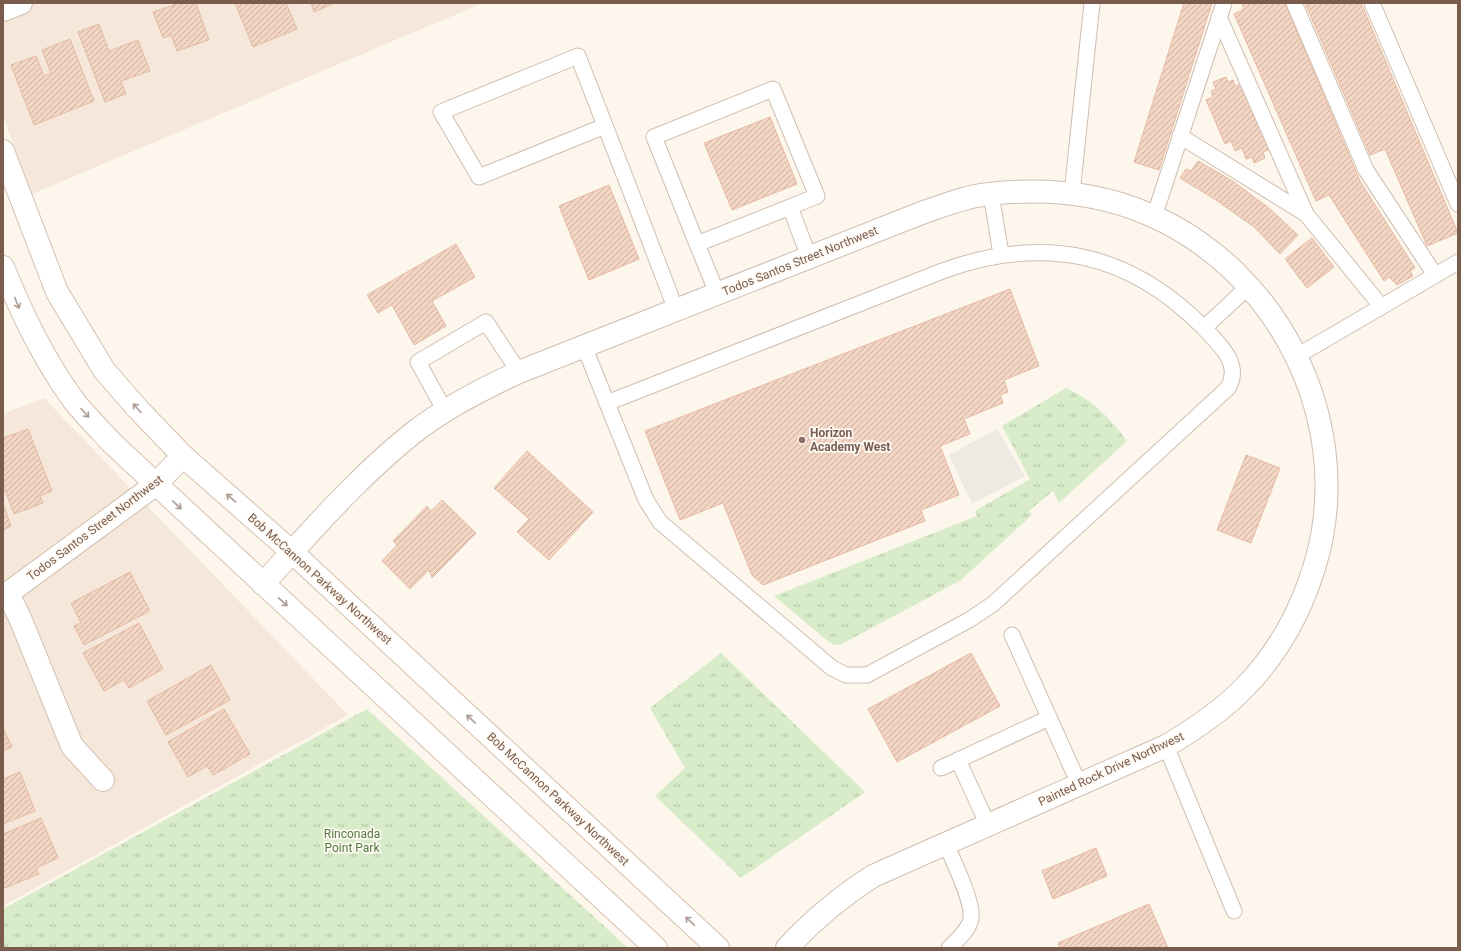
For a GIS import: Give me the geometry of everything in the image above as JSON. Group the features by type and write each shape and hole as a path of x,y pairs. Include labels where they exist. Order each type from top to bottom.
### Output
{"street":[{"path":"3,10 21,3"},
{"name":"Bob McCannon Parkway Northwest","path":"3,151 56,292 104,370 137,408 183,456 292,552 718,948"},
{"name":"Todos Santos Street Northwest","path":"263,584 380,460 415,432 445,411 484,388 518,372 955,201 991,194 1020,191 1072,193 1118,203 1154,217 1178,229 1206,247 1232,268 1275,318 1297,356 1306,376"},
{"path":"3,266 22,315 48,362 75,402 113,444 155,485 656,948"},
{"name":"Painted Rock Drive Northwest","path":"787,948 823,911 873,876 1166,746 1200,725 1222,709 1246,686 1271,656 1286,633 1301,604 1313,573 1322,540 1326,500 1326,474 1323,440 1317,408 1306,376"},
{"name":"Todos Santos Street Northwest","path":"6,595 155,485 183,456"},
{"path":"6,595 20,618 72,746 103,780"}],"lane":[{"path":"1072,193 1092,3"},
{"path":"1294,3 1366,170 1435,275"},
{"path":"1372,3 1458,204"},
{"path":"1222,10 1306,214 1381,306"},
{"path":"1154,217 1222,10"},
{"path":"605,126 479,177 440,112 578,56 676,310"},
{"path":"697,244 816,196 773,89 654,137 697,244 717,293"},
{"path":"1180,136 1306,214"},
{"path":"991,194 1001,254"},
{"path":"790,207 809,257"},
{"path":"584,346 646,500 660,522 832,668 846,675 867,675 969,620 993,604 1228,388 1233,374 1232,366 1225,351 1204,328 1170,296 1142,280 1106,264 1075,256 1049,252 1001,254 972,261 945,270 607,402"},
{"path":"1297,356 1458,262"},
{"path":"1204,328 1249,286"},
{"path":"445,411 418,362 486,322 518,372"},
{"path":"1012,635 1079,784"},
{"path":"941,768 1049,718"},
{"path":"1166,746 1234,911"},
{"path":"958,760 988,824"},
{"path":"946,844 967,897 971,918 964,932 949,948"}],"shaded area":[{"path":"3,3 483,3 32,194 3,116"},
{"path":"44,398 348,715 3,906 3,414"},
{"path":"997,429 1025,476 972,504 949,455"}],"green space":[{"path":"1066,388 1075,392 1100,410 1127,441 1059,503 1053,491 1029,511 1032,515 961,580 840,645 834,645 829,642 774,596 977,516 975,511 1030,479 1002,426"},
{"path":"721,653 865,792 741,878 655,796 685,768 650,708"},
{"name":"Rinconada Point Park","path":"367,709 628,948 3,948 3,909"}],"building":[{"path":"173,3 196,3 209,40 177,51 171,35 163,38 153,12 174,5"},
{"path":"235,3 286,3 297,29 253,47"},
{"path":"311,3 335,3 314,12"},
{"path":"1184,3 1212,3 1159,170 1134,162"},
{"path":"1242,3 1285,3 1360,181 1415,268 1410,271 1413,276 1397,285 1389,277 1384,281 1329,195 1316,201 1234,14 1244,9"},
{"path":"1305,3 1361,3 1458,233 1427,246 1385,149 1370,155"},
{"path":"99,24 109,51 138,40 150,71 121,81 126,94 105,102 78,32"},
{"path":"70,39 94,101 34,125 11,65 36,56 44,76 51,73 42,50"},
{"path":"1226,77 1228,82 1233,80 1235,86 1242,83 1270,149 1263,152 1265,158 1254,163 1252,157 1246,159 1242,148 1235,151 1231,141 1225,144 1206,100 1213,97 1211,91 1216,89 1213,82"},
{"path":"770,117 797,184 732,210 704,143"},
{"path":"1198,161 1231,180 1269,208 1298,235 1280,254 1254,227 1216,200 1180,178 1186,169 1191,171"},
{"path":"609,185 639,259 589,280 559,206"},
{"path":"1312,238 1334,267 1307,288 1285,259"},
{"path":"456,244 475,277 432,301 446,326 414,345 392,305 378,313 367,295"},
{"name":"Horizon Academy West","path":"1010,289 1039,366 1004,380 1008,392 1000,395 1003,403 964,419 970,434 940,446 959,495 921,510 925,521 763,585 752,575 723,503 680,520 645,431"},
{"path":"28,429 52,491 40,496 43,503 14,514 3,485 3,438"},
{"path":"527,451 593,512 549,560 517,532 529,519 494,488"},
{"path":"1246,455 1280,468 1251,543 1217,530"},
{"path":"442,500 476,533 432,578 429,570 410,589 382,561 397,545 393,541 427,506 431,511"},
{"path":"3,504 11,526 3,530"},
{"path":"130,572 150,611 84,645 74,626 81,623 71,603"},
{"path":"139,623 163,669 129,688 124,680 104,691 83,653"},
{"path":"971,653 1000,706 897,762 868,709"},
{"path":"211,665 230,700 166,735 147,701"},
{"path":"224,709 250,754 213,775 207,766 188,777 168,742"},
{"path":"3,728 12,747 3,751"},
{"path":"20,772 35,811 3,824 3,779"},
{"path":"41,818 58,858 36,868 39,874 5,888 3,883 3,834"},
{"path":"1096,848 1107,876 1053,899 1042,871"},
{"path":"1149,904 1168,948 1060,948 1058,943"}],"place":[{"name":"Horizon Academy West","path":"802,440"}]}
